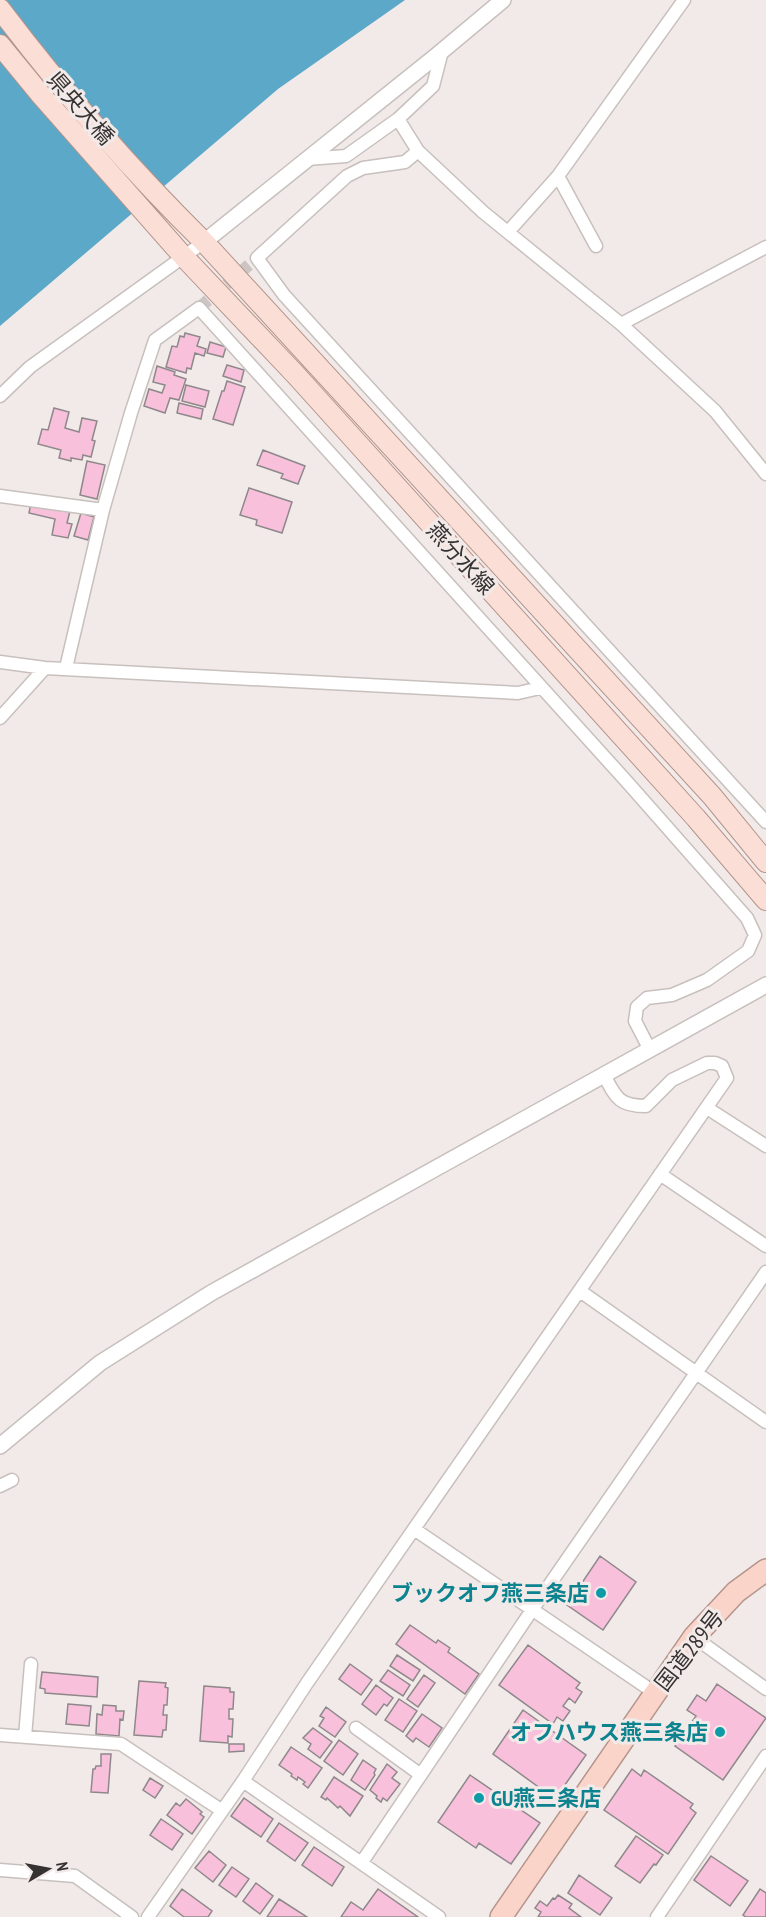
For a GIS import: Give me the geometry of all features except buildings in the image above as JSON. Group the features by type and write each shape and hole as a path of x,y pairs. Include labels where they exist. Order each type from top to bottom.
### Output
{"highway":[{"name":"国道289号","path":"501,1917 694,1637 736,1592 766,1570"}],"main road":[{"name":"県央大橋","path":"0,9 57,82 166,204"},
{"name":"県央大橋","path":"0,45 41,95 152,219"},
{"name":"燕分水線","path":"166,204 204,242 712,796 766,862"},
{"name":"燕分水線","path":"152,219 183,256 319,401 696,818 766,900"}],"street":[{"path":"0,396 30,367 204,242 503,0"},
{"path":"508,232 558,176 684,0"},
{"path":"307,159 346,156 399,119 433,86 442,51"},
{"path":"399,119 418,151 483,212 621,324 716,411 766,474"},
{"path":"418,151 405,162 363,168 347,176 256,258 284,295 766,822"},
{"path":"558,176 596,246"},
{"path":"621,324 766,247"},
{"path":"66,668 103,510 155,340 199,308 747,918 755,936 748,951 707,980 672,995 647,998 637,1007 635,1021 650,1050"},
{"path":"0,496 103,510"},
{"path":"0,662 45,668 518,693 540,688"},
{"path":"0,718 45,668"},
{"path":"0,1446 100,1363 211,1293 766,985"},
{"path":"148,1917 243,1781 307,1683 727,1078 722,1066 707,1063 672,1080 646,1106 632,1106 619,1101 604,1075"},
{"path":"707,1108 766,1146"},
{"path":"660,1174 766,1246"},
{"path":"362,1862 532,1610 766,1272"},
{"path":"580,1291 766,1422"},
{"path":"0,1486 12,1480"},
{"path":"414,1529 656,1693"},
{"path":"694,1637 766,1689"},
{"path":"25,1737 31,1664"},
{"path":"356,1728 421,1775"},
{"path":"0,1735 121,1744 221,1810"},
{"path":"657,1917 766,1756"},
{"path":"243,1781 439,1917"},
{"path":"0,1870 75,1875 132,1917"}],"water":[{"path":"4,0 405,0 278,89 0,326 0,4"}],"tunnel":[{"path":"199,308 257,258"}],"place":[{"name":"ブックオフ燕三条店","path":"601,1593"},
{"name":"オフハウス燕三条店","path":"720,1732"},
{"name":"GU燕三条店","path":"479,1798"}]}
